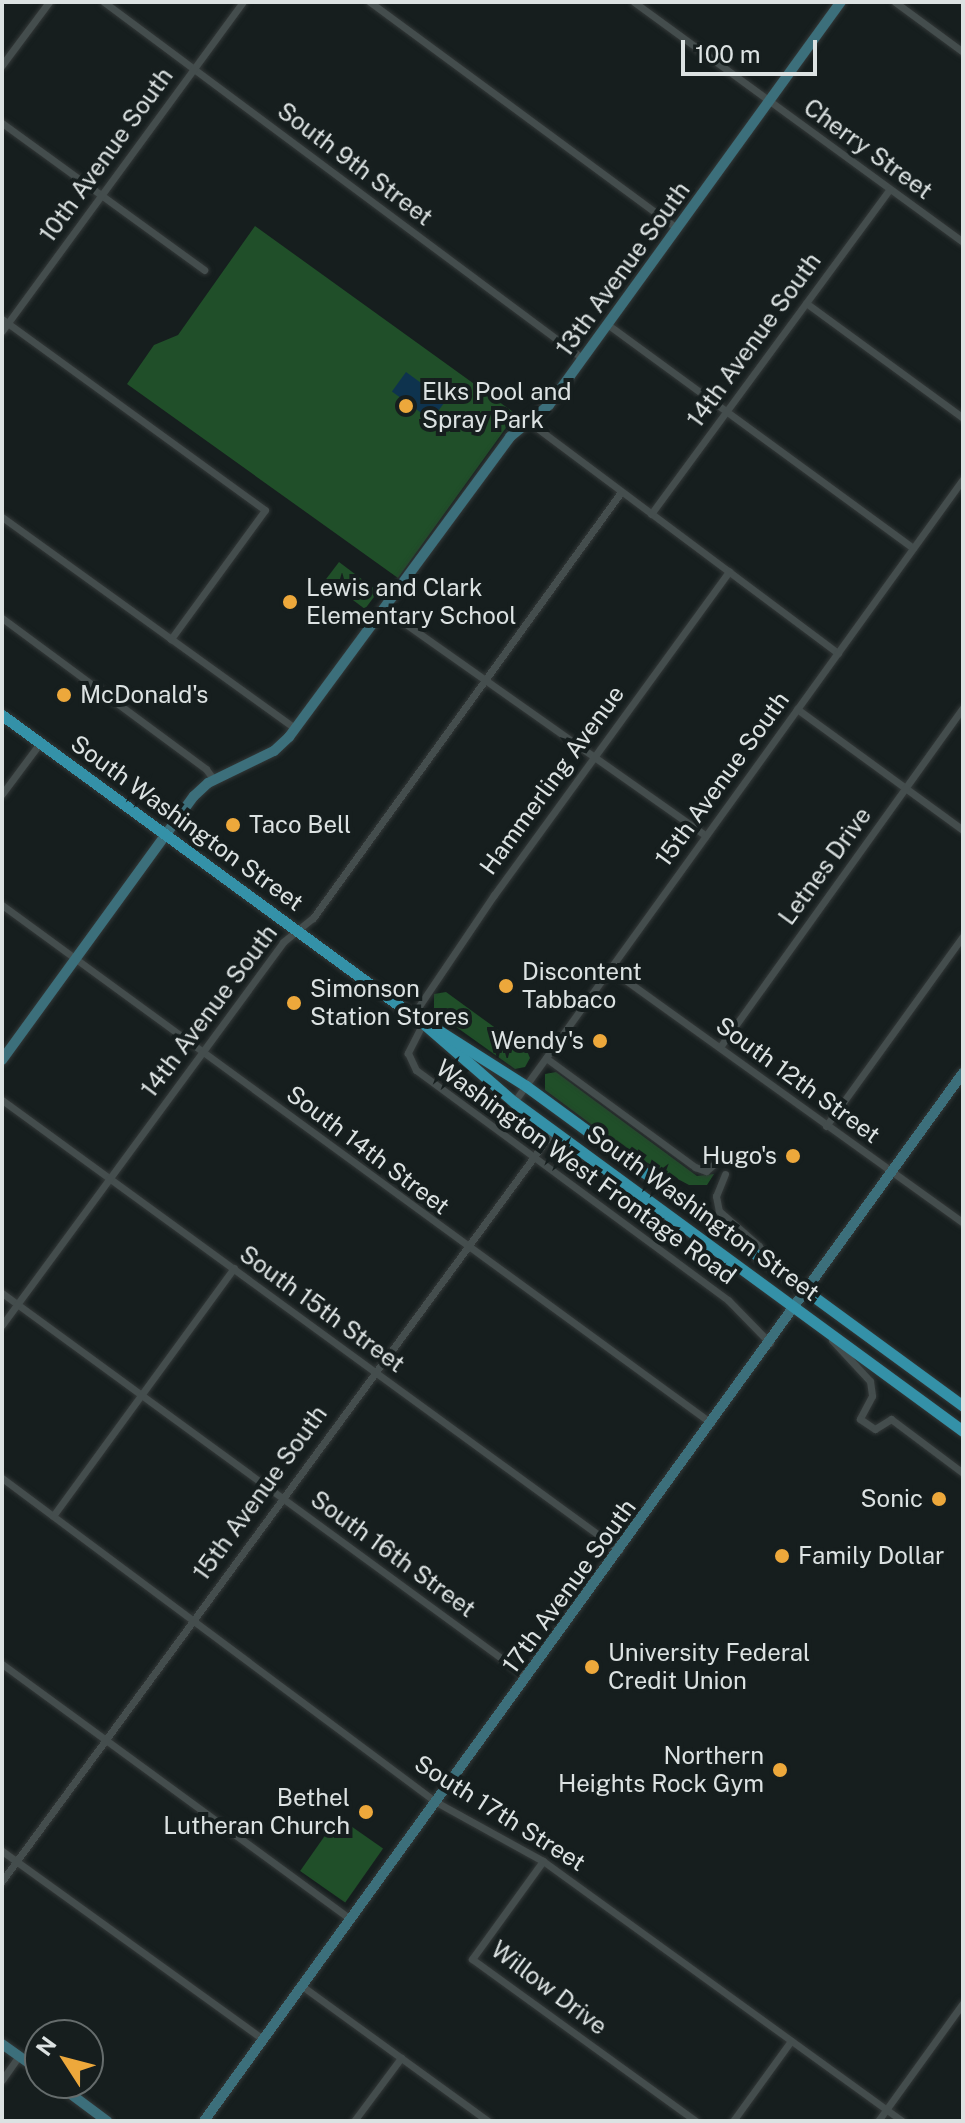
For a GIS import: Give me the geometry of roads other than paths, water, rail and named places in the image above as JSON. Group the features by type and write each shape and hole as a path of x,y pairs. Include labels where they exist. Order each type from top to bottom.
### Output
{"main road":[{"name":"South Washington Street","path":"2,715 418,1019 526,1086 963,1406"},
{"name":"South Washington Street","path":"418,1019 514,1102 963,1431"}],"street":[{"path":"2,65 49,2"},
{"name":"South 9th Street","path":"104,2 582,358"},
{"name":"10th Avenue South","path":"2,331 5,321 243,2"},
{"path":"370,2 677,228"},
{"name":"Cherry Street","path":"634,2 963,242"},
{"name":"13th Avenue South","path":"2,1060 166,834 214,780 274,751 295,728 510,437 542,414 841,2"},
{"path":"895,2 963,52"},
{"path":"2,123 204,270"},
{"name":"14th Avenue South","path":"651,514 890,189"},
{"path":"806,303 963,418"},
{"path":"5,321 265,510 171,639"},
{"path":"607,324 913,548"},
{"path":"529,422 838,653"},
{"name":"15th Avenue South","path":"514,1102 963,479"},
{"name":"14th Avenue South","path":"2,1325 295,930 313,918 621,492"},
{"path":"2,517 295,728"},
{"name":"Hammerling Avenue","path":"418,1019 593,756 729,571"},
{"path":"383,608 706,836"},
{"path":"2,618 206,769 214,780"},
{"name":"Letnes Drive","path":"720,1047 963,708"},
{"path":"797,709 963,830"},
{"path":"2,794 40,743"},
{"name":"South 14th Street","path":"2,905 466,1248 712,1423"},
{"path":"826,1126 963,936"},
{"name":"South 12th Street","path":"610,969 963,1223"},
{"name":"Washington West Frontage Road","path":"418,1019 410,1044 411,1065 728,1300 771,1343"},
{"path":"546,1058 688,1163 703,1171 713,1165"},
{"name":"17th Avenue South","path":"204,2121 809,1291 963,1073"},
{"name":"South 15th Street","path":"2,1100 619,1550"},
{"name":"15th Avenue South","path":"2,1881 373,1371 553,1131"},
{"path":"725,1174 716,1196 719,1211 759,1246 768,1261"},
{"path":"53,1516 234,1268"},
{"name":"South 16th Street","path":"2,1293 527,1677"},
{"path":"826,1331 870,1381 872,1396 860,1419 875,1429 891,1419 963,1473"},
{"name":"South 17th Street","path":"2,1478 194,1618 436,1802 543,1861 902,2121"},
{"path":"2,1664 350,1919"},
{"path":"2,1851 263,2039"},
{"name":"Willow Drive","path":"543,1861 472,1959 696,2121"},
{"path":"302,1986 488,2121"},
{"path":"878,2121 963,2003"},
{"path":"733,2121 791,2041"},
{"path":"2,2044 24,2060"},
{"path":"2,2080 19,2056"},
{"path":"354,2121 401,2058"},
{"path":"77,2099 107,2121"}],"water":[{"path":"406,372 446,401 432,420 392,391"}],"place":[{"name":"Elks Pool and Spray Park","path":"406,406"},
{"name":"Lewis and Clark Elementary School","path":"290,602"},
{"name":"McDonald's","path":"64,695"},
{"name":"Taco Bell","path":"233,825"},
{"name":"Discontent Tabbaco","path":"506,986"},
{"name":"Simonson Station Stores","path":"294,1003"},
{"name":"Wendy's","path":"600,1041"},
{"name":"Hugo's","path":"793,1156"},
{"name":"Sonic","path":"939,1499"},
{"name":"Family Dollar","path":"782,1556"},
{"name":"University Federal Credit Union","path":"592,1667"},
{"name":"Northern Heights Rock Gym","path":"780,1770"},
{"name":"Bethel Lutheran Church","path":"366,1812"}]}
